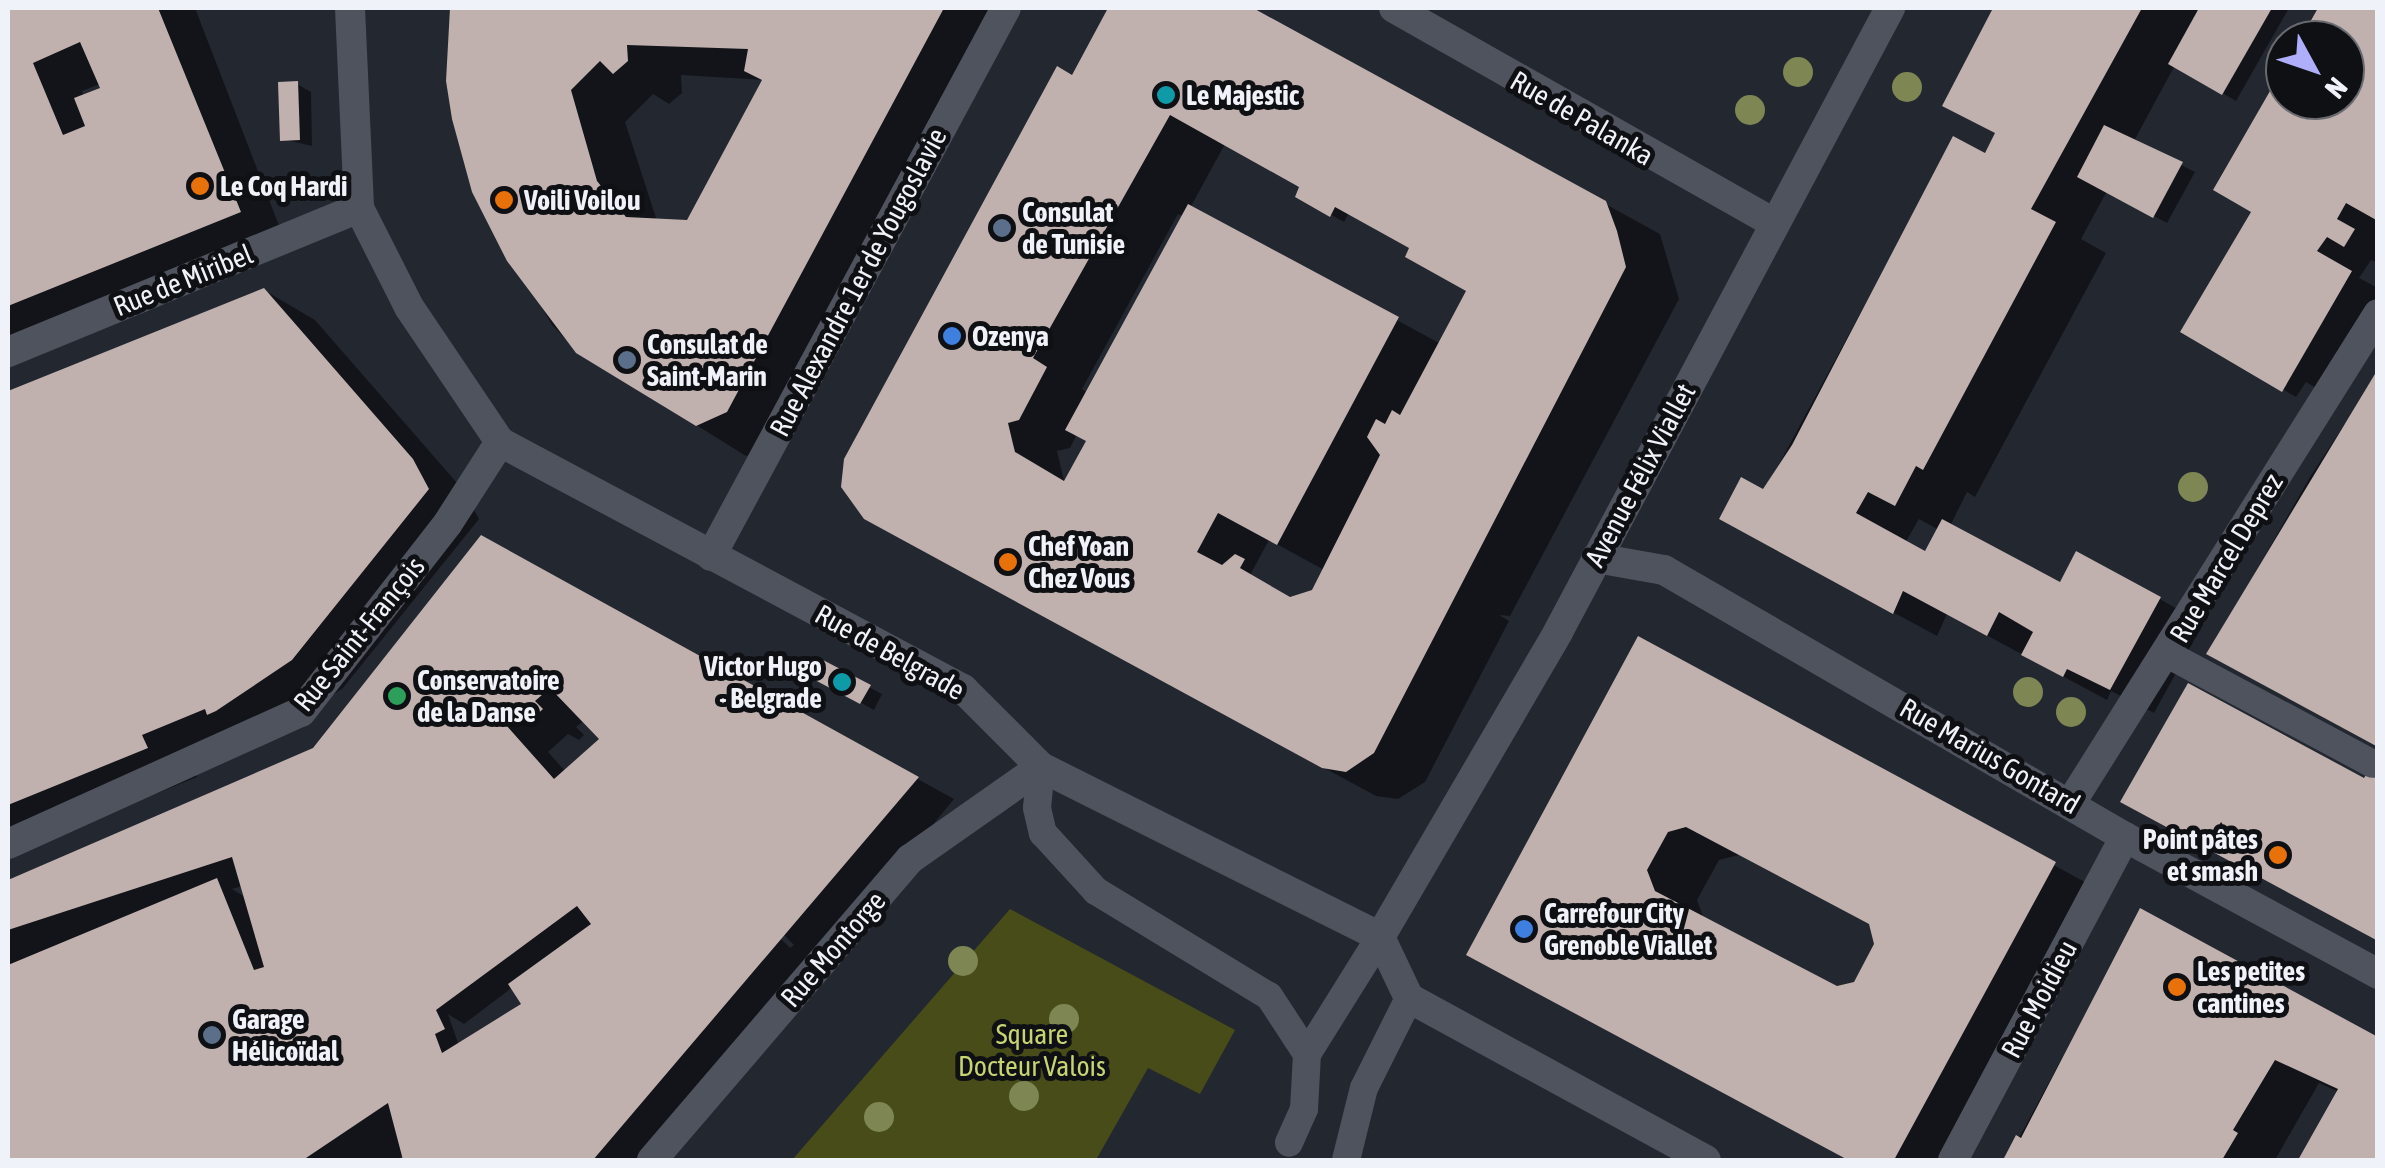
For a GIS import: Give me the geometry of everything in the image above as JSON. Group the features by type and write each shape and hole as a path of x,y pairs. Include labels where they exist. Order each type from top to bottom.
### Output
{"street":[{"name":"Rue de Belgrade","path":"350,8 358,208 408,307 500,442 962,689 1041,767 1380,937"},
{"name":"Rue Alexandre 1er de Yougoslavie","path":"712,556 1006,8"},
{"name":"Rue de Palanka","path":"1394,8 1774,224"},
{"name":"Avenue Félix Viallet","path":"1380,937 1596,558 1890,8"},
{"name":"Rue de Miribel","path":"8,352 358,208"},
{"name":"Rue Marcel Deprez","path":"2072,801 2169,654 2378,314"},
{"name":"Rue Saint-François","path":"8,844 302,712 448,523 500,442"},
{"name":"Rue Marius Gontard","path":"1596,558 1664,570 2072,801 2125,837 2378,974"},
{"name":"Rue Montorge","path":"652,1160 910,858 1041,767"},
{"name":"Rue Moidieu","path":"1953,1160 2125,837"},
{"path":"1380,937 1409,998 1706,1160"}],"lane":[{"path":"2169,654 2373,764"},
{"path":"1041,767 1037,808 1044,833 1096,891 1269,996 1307,1054"},
{"path":"1290,1143 1304,1108 1307,1054 1380,937"},
{"path":"1346,1160 1364,1088 1409,998"}],"green space":[{"name":"Square Docteur Valois","path":"1010,909 1235,1030 1200,1094 1148,1068 1096,1160 792,1160"}],"building":[{"path":"8,8 158,8 241,212 8,306","holes":["80,42 100,88 74,98 85,126 63,135 33,63"]},
{"path":"450,8 944,8 727,412 696,426 576,353 507,261 472,192 446,81","holes":["627,45 748,49 744,71 762,80 687,220 626,217 597,181 571,90 600,61 613,74 628,61"]},
{"path":"1108,8 1253,8 1606,201 1626,267 1374,753 1346,772 1322,768 864,519 841,487 844,459 1057,66 1072,75","holes":["1170,115 1299,187 1295,197 1330,217 1335,207 1409,248 1405,257 1466,291 1400,415 1392,410 1385,424 1376,419 1367,437 1380,455 1312,590 1290,597 1240,568 1245,559 1235,554 1222,565 1197,552 1218,513 1277,545 1399,317 1188,204 1065,430 1086,441 1064,481 1015,452 1008,423 1019,420 1047,367 1033,358"]},
{"path":"1993,8 2142,8 2031,209 2056,222 1923,470 1916,466 1895,506 1868,492 1856,513 1925,551 1942,519 2060,582 2076,551 2161,597 2110,690 2067,669 2063,677 2021,655 2033,632 1999,612 1987,636 1903,591 1893,614 1719,519 1741,477 1763,489 1792,445 1953,136 1985,153 1995,133 1942,106"},
{"path":"2199,8 2272,8 2222,95 2168,64"},
{"path":"2318,8 2378,8 2378,221 2346,203 2337,219 2355,229 2344,247 2327,237 2317,251 2352,271 2282,392 2180,332 2251,212 2213,190 2265,100 2265,120 2365,120 2365,20 2311,20"},
{"path":"298,81 300,140 280,141 278,82"},
{"path":"2104,125 2183,162 2153,218 2077,177"},
{"path":"264,288 413,459 429,489 292,660 216,711 207,715 205,709 142,735 148,748 8,805 8,391"},
{"path":"2378,369 2378,747 2206,654"},
{"path":"481,535 919,777 593,1160 403,1160 388,1103 303,1160 8,1160 8,965 217,878 254,970 264,967 232,857 8,930 8,880 313,748","holes":["550,688 599,739 554,779 507,726 526,708 534,717 543,709 535,701","577,906 591,924 508,984 521,1004 442,1053 435,1034 445,1029 436,1010"]},
{"path":"1638,636 2056,862 1894,1160 1848,1160 1466,955","holes":["1686,827 1869,924 1874,944 1854,982 1837,986 1655,891 1647,870 1668,832"]},
{"name":"Victor Hugo - Belgrade","path":"823,660 871,685 860,704 813,679"},
{"path":"2188,683 2364,778 2378,758 2378,941 2120,802"},
{"path":"2140,908 2378,1037 2378,1160 2298,1160 2338,1089 2275,1060 2233,1130 2238,1133 2222,1160 2003,1160 2016,1135 2021,1138"}],"place":[{"name":"Le Majestic","path":"1166,95"},
{"name":"Le Coq Hardi","path":"200,186"},
{"name":"Voili Voilou","path":"504,200"},
{"name":"Consulat de Tunisie","path":"1002,228"},
{"name":"Ozenya","path":"952,336"},
{"name":"Consulat de Saint-Marin","path":"627,360"},
{"name":"Chef Yoan Chez Vous","path":"1008,562"},
{"name":"Victor Hugo - Belgrade","path":"842,682"},
{"name":"Conservatoire de la Danse","path":"397,696"},
{"name":"Point pâtes et smash","path":"2278,855"},
{"name":"Carrefour City Grenoble Viallet","path":"1524,929"},
{"name":"Les petites cantines","path":"2177,987"},
{"name":"Garage Hélicoïdal","path":"212,1035"}]}
